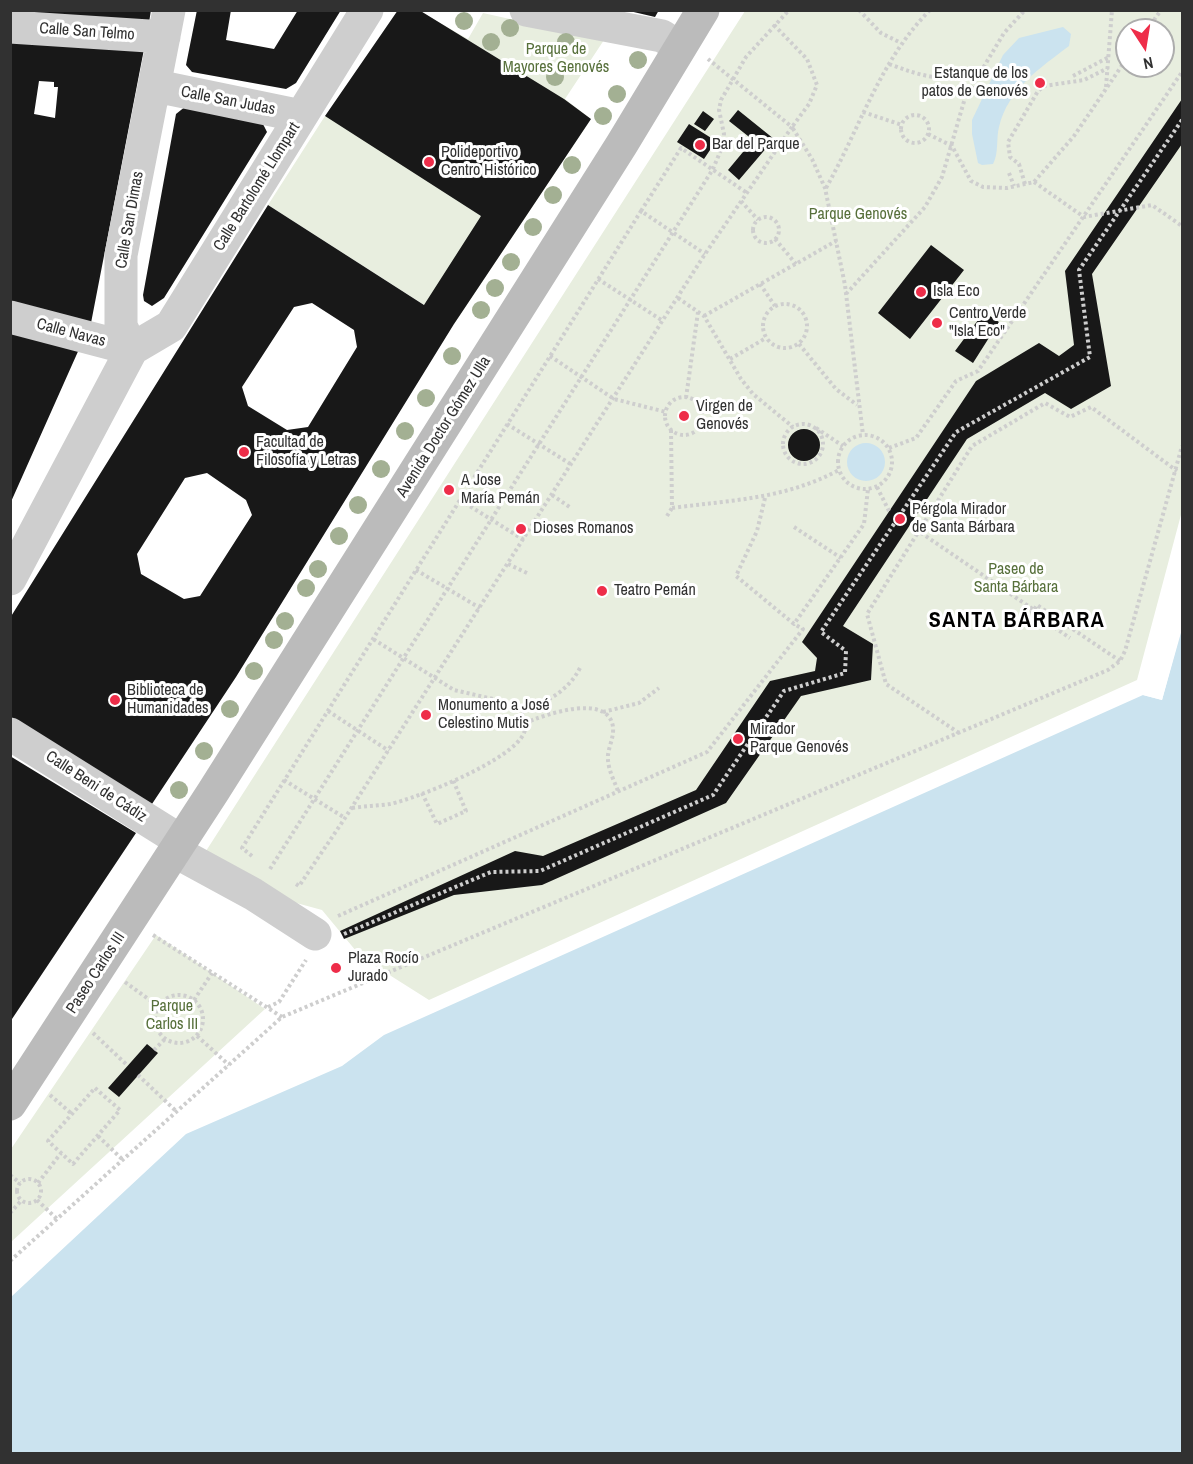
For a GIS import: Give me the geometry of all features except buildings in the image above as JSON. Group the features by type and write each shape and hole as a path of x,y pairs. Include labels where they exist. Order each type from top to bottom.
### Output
{"street":[{"name":"Calle Bartolomé Llompart","path":"132,350 171,326 367,10"},
{"path":"526,10 663,36 682,44"},
{"name":"Avenida Doctor Gómez Ulla","path":"178,846 622,144 703,10"},
{"name":"Calle San Telmo","path":"10,27 166,24"},
{"name":"Calle San Dimas","path":"132,350 121,326 121,255 156,86 166,24"},
{"name":"Calle San Judas","path":"156,86 301,116"},
{"name":"Calle Navas","path":"10,317 132,350"},
{"path":"10,579 132,350"},
{"name":"Calle Beni de Cádiz","path":"10,734 178,846"},
{"path":"178,846 261,881 328,934"},
{"name":"Paseo Carlos III","path":"10,1104 178,846"}],"path":[{"path":"261,881 713,169 723,145 724,134 719,110 721,100 738,68 789,10"},
{"path":"859,10 881,33 901,44"},
{"path":"863,16 868,10"},
{"path":"825,188 849,147 863,112 889,64 901,44 930,10"},
{"path":"846,294 925,207 942,177 965,99 1004,33 1025,10"},
{"path":"1106,88 1112,10"},
{"path":"290,880 299,886 352,808 705,254 809,104 817,85 807,59 774,25"},
{"path":"682,44 792,127 813,159 825,188 846,294 857,405 863,435"},
{"path":"1074,76 1109,57"},
{"path":"889,64 942,80 961,79 981,73"},
{"path":"1025,184 1019,164 1010,157 1008,142 1038,91 1054,82 1084,80 1108,68"},
{"path":"889,448 916,438 956,381 978,371 1182,72"},
{"path":"928,134 952,146 971,181 983,187 1014,186 1034,182 1074,136 1115,75"},
{"path":"863,112 902,125"},
{"path":"911,116 920,117 927,122 928,134 918,143 909,142 902,135 902,125 911,116"},
{"path":"268,1007 279,1002 312,952 328,934 491,872 540,871 713,795 784,691 845,673 846,651 821,632 956,432 1090,357 1079,270 1182,120"},
{"path":"261,881 242,849 681,148 747,193"},
{"path":"1009,173 1014,186"},
{"path":"1034,182 1084,217 1152,205 1182,226"},
{"path":"741,201 758,220"},
{"path":"640,211 705,254"},
{"path":"770,218 777,223 778,232 775,239 764,243 756,239 753,231 758,220 770,218"},
{"path":"775,239 796,264"},
{"path":"704,316 836,241"},
{"path":"598,279 663,321"},
{"path":"760,284 775,306"},
{"path":"678,298 704,316 753,394 793,427"},
{"path":"790,304 803,311 808,324 807,332 799,344 793,348 778,348 766,338 763,324 765,316 775,306 790,304"},
{"path":"686,398 698,312"},
{"path":"730,359 766,338"},
{"path":"799,344 836,388 857,405"},
{"path":"550,357 614,399 666,412"},
{"path":"686,398 692,399 701,408 702,421 690,434 677,434 666,422 666,412 671,403 686,398"},
{"path":"959,734 886,684 867,614 972,446 1045,403 1070,417 1091,407 1177,471"},
{"path":"507,424 572,465"},
{"path":"813,426 821,435 823,449 816,460 804,464 791,460 784,450 785,437 793,427 799,424 813,426 843,446"},
{"path":"667,516 672,508 671,430"},
{"path":"863,435 875,437 889,448 892,457 890,474 877,487 868,489 851,486 839,470 839,454 843,446 849,440 863,435"},
{"path":"10,1261 282,1017 1108,670 1120,661 1177,471 1182,446"},
{"path":"672,508 765,498 808,485 839,470"},
{"path":"877,487 889,511"},
{"path":"794,624 864,524 868,489"},
{"path":"552,495 571,508"},
{"path":"328,934 329,920 707,752 802,629 736,576 757,531 765,498"},
{"path":"460,500 524,540"},
{"path":"910,526 1034,610"},
{"path":"794,527 841,558"},
{"path":"508,564 529,574"},
{"path":"416,570 480,608"},
{"path":"1070,638 1032,612 1037,605 1120,661"},
{"path":"352,808 391,803 453,780 505,755 524,733 525,723 520,711 506,702 454,690 373,639"},
{"path":"520,711 544,702 563,690 576,677 581,666"},
{"path":"602,712 639,703 659,688"},
{"path":"525,723 574,709 592,708 602,712 610,719 613,728 608,762 618,791"},
{"path":"328,711 389,751"},
{"path":"284,780 345,818"},
{"path":"422,792 437,824 466,811 453,780"},
{"path":"261,881 280,874"},
{"path":"148,932 282,1017"},
{"path":"194,1000 212,973"},
{"path":"118,977 158,1006"},
{"path":"187,996 194,1000 199,1006 203,1021 197,1036 183,1044 165,1039 156,1030 154,1022 158,1006 171,997 187,996"},
{"path":"85,1026 128,1065"},
{"path":"197,1036 229,1065"},
{"path":"154,1050 165,1039"},
{"path":"138,1076 177,1112"},
{"path":"95,1088 120,1110 73,1164 48,1141 72,1114 95,1088"},
{"path":"43,1089 72,1114"},
{"path":"109,1100 115,1094"},
{"path":"98,1136 123,1160"},
{"path":"38,1183 61,1153"},
{"path":"10,1175 20,1183"},
{"path":"27,1179 38,1183 41,1194 37,1200 29,1203 21,1201 17,1194 20,1183 27,1179"},
{"path":"37,1200 57,1219"},
{"path":"10,1213 21,1201"}],"green space":[{"name":"Polideportivo Centro Histórico","path":"419,11 468,39 483,13 604,40 565,99 591,119 454,324 268,205 325,116"},
{"name":"Parque Genovés","path":"745,11 1182,11 1182,511 1137,680 429,1000 361,957 322,910 278,898 206,851"},
{"name":"Parque Carlos III","path":"156,935 265,1009 11,1242 11,1149"}],"water":[{"path":"1063,27 1071,34 1069,46 1036,71 1017,90 1003,114 993,164 978,163 972,134 972,120 1003,55 1019,38"},
{"path":"866,443 880,448 885,462 880,476 866,481 852,476 847,462 852,448"},
{"path":"1182,629 1182,1453 11,1454 11,1297 186,1134 342,1066 384,1035 1143,695 1162,700"}],"pier":[{"path":"1182,626 1162,700 1143,695 1144,692 1160,696"}],"place":[{"name":"Estanque de los patos de Genovés","path":"1040,83"},
{"name":"Bar del Parque","path":"700,145"},
{"name":"Polideportivo Centro Histórico","path":"429,162"},
{"name":"Isla Eco","path":"921,292"},
{"name":"Centro Verde \"Isla Eco\"","path":"937,323"},
{"name":"Virgen de Genovés","path":"684,416"},
{"name":"Facultad de Filosofía y Letras","path":"244,452"},
{"name":"A Jose María Pemán","path":"449,490"},
{"name":"Pérgola Mirador de Santa Bárbara","path":"900,519"},
{"name":"Dioses Romanos","path":"521,529"},
{"name":"Teatro Pemán","path":"602,591"},
{"name":"Biblioteca de Humanidades","path":"115,700"},
{"name":"Monumento a José Celestino Mutis","path":"426,715"},
{"name":"Mirador Parque Genovés","path":"738,739"},
{"name":"Plaza Rocío Jurado","path":"336,968"}],"district":[{"name":"SANTA BÁRBARA","path":"1017,621"}],"park label":[{"name":"Parque de Mayores Genovés","path":"556,59"},
{"name":"Paseo de Santa Bárbara","path":"1016,579"}]}
